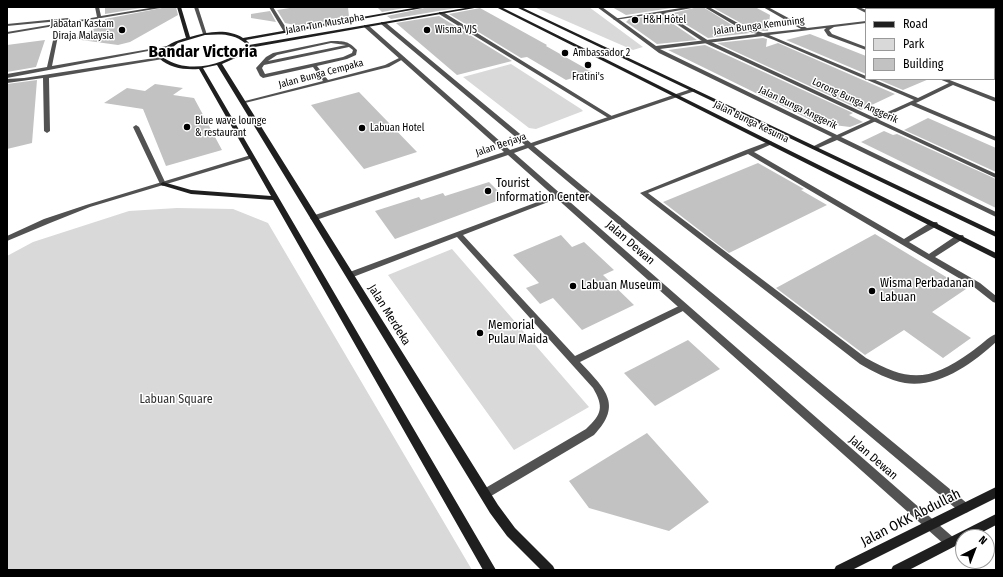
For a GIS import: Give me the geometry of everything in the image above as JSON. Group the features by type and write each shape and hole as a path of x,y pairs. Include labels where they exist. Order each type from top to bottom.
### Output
{"main road":[{"path":"179,7 188,38"},
{"name":"Jalan Tun Mustapha","path":"243,39 426,7"},
{"name":"Jalan Tun Mustapha","path":"247,47 478,7"},
{"name":"Jalan Bunga Kesuma","path":"498,7 996,256"},
{"name":"Jalan Bunga Kesuma","path":"518,7 996,235"},
{"path":"205,34 228,34 243,39 247,47 238,56 219,64 200,67 174,66 165,63 162,58 162,53 167,47 188,38 205,34"},
{"name":"Jalan Merdeka","path":"219,64 486,494 511,532 549,570"},
{"path":"200,67 490,570"},
{"path":"163,184 191,192 275,198"},
{"name":"Jalan OKK Abdullah","path":"840,570 996,492"},
{"path":"897,570 996,519"}],"street":[{"path":"98,7 99,18"},
{"path":"7,33 164,7"},
{"path":"196,7 205,34"},
{"path":"272,7 286,31"},
{"name":"Jalan Bunga Anggerik","path":"599,7 655,48 836,138 996,215"},
{"path":"615,19 694,7"},
{"path":"706,7 736,25 865,78"},
{"path":"765,7 807,30"},
{"path":"856,7 865,12"},
{"name":"Lorong Bunga Anggerik","path":"661,12 707,42 996,176"},
{"path":"441,13 612,118"},
{"path":"7,24 72,19 90,20"},
{"name":"Jalan Dewan","path":"383,23 417,54 530,145 964,508"},
{"name":"Jalan Bunga Kemuning","path":"655,48 865,23"},
{"name":"Jalan Dewan","path":"366,26 405,58 509,152 950,542"},
{"path":"833,26 826,30 830,35 865,49"},
{"path":"49,67 56,36"},
{"path":"337,41 351,45 355,52 350,57 314,65 263,76 259,68 270,56 337,41"},
{"path":"7,76 49,67 167,47"},
{"path":"7,81 46,77 162,58"},
{"name":"Jalan Bunga Cempaka","path":"243,103 387,66 405,58"},
{"path":"314,65 326,81"},
{"path":"46,77 47,131"},
{"path":"871,80 919,100"},
{"path":"945,80 996,100"},
{"path":"814,148 954,83"},
{"name":"Jalan Berjaya","path":"314,218 694,90"},
{"path":"911,103 996,139"},
{"path":"136,127 163,184"},
{"path":"770,143 643,194 863,361 893,377 908,380 942,376 956,368 996,337"},
{"path":"748,151 977,285 996,300"},
{"path":"7,239 47,221 251,157"},
{"path":"350,275 559,196"},
{"path":"904,242 934,224"},
{"path":"458,234 596,385 604,397 606,410 600,422 590,432 486,494"},
{"path":"929,257 960,238"},
{"path":"574,361 684,307"}],"green space":[{"path":"534,7 589,7 643,47 633,50"},
{"path":"511,64 583,111 536,129 529,128 463,77"},
{"name":"Labuan Square","path":"177,208 233,209 268,223 472,570 7,570 7,256 33,242 129,211"},
{"path":"452,249 589,407 514,450 388,275"}],"building":[{"path":"105,7 147,7 105,14"},
{"name":"Jabatan Kastam Diraja Malaysia","path":"167,7 176,7 178,15 130,42 118,45 74,39 105,23 105,19"},
{"path":"296,7 348,7 349,17 300,26 285,23 277,10"},
{"path":"377,7 410,7 382,12"},
{"path":"429,7 462,7 391,19 387,16"},
{"path":"612,7 678,7 626,15"},
{"path":"703,7 740,30 750,33 708,38 669,14"},
{"path":"712,7 755,7 770,15 768,31 746,26"},
{"path":"480,8 592,72 566,80 527,57 521,58 449,14"},
{"path":"270,11 276,22 251,18 251,14"},
{"path":"660,15 697,40 657,44 626,22 629,19"},
{"path":"439,16 512,61 457,75 396,23"},
{"path":"810,34 865,56 865,74 786,40"},
{"path":"763,38 767,39 766,47 778,43 895,94 861,110 717,43"},
{"path":"45,40 36,67 7,72 7,45"},
{"path":"705,45 853,113 849,115 863,122 850,127 817,123 668,50"},
{"path":"37,80 32,143 7,149 7,84"},
{"path":"879,80 927,80 903,90"},
{"path":"155,84 183,88 173,95 194,98 222,150 166,166 143,109 104,103 127,88 145,91"},
{"name":"Labuan Hotel","path":"359,92 417,152 364,169 311,105"},
{"path":"928,118 996,148 996,172 904,130"},
{"path":"884,131 893,135 897,134 996,179 996,208 861,142"},
{"path":"758,163 804,189 801,190 827,205 729,253 663,202"},
{"path":"489,182 505,198 395,239 375,211 419,197 421,200 443,193 445,196"},
{"path":"875,234 966,289 932,312 971,338 943,358 904,330 865,355 776,288"},
{"name":"Labuan Museum","path":"561,235 572,247 584,242 614,270 603,275 634,305 582,330 553,298 540,304 526,288 539,283 513,255"},
{"path":"688,340 720,369 655,406 624,373"},
{"path":"647,433 709,502 669,531 589,508 569,481"}],"place":[{"name":"H&H Hôtel","path":"635,20"},
{"name":"Jabatan Kastam Diraja Malaysia","path":"122,30"},
{"name":"Wisma VJS","path":"427,30"},
{"name":"Ambassador 2","path":"565,53"},
{"name":"Fratini's","path":"588,65"},
{"name":"Blue wave lounge & restaurant","path":"187,127"},
{"name":"Labuan Hotel","path":"362,128"},
{"name":"Tourist Information Center","path":"488,191"},
{"name":"Labuan Museum","path":"573,286"},
{"name":"Wisma Perbadanan Labuan","path":"872,291"},
{"name":"Memorial Pulau Maida","path":"480,333"}],"district":[{"name":"Bandar Victoria","path":"203,52"}]}
